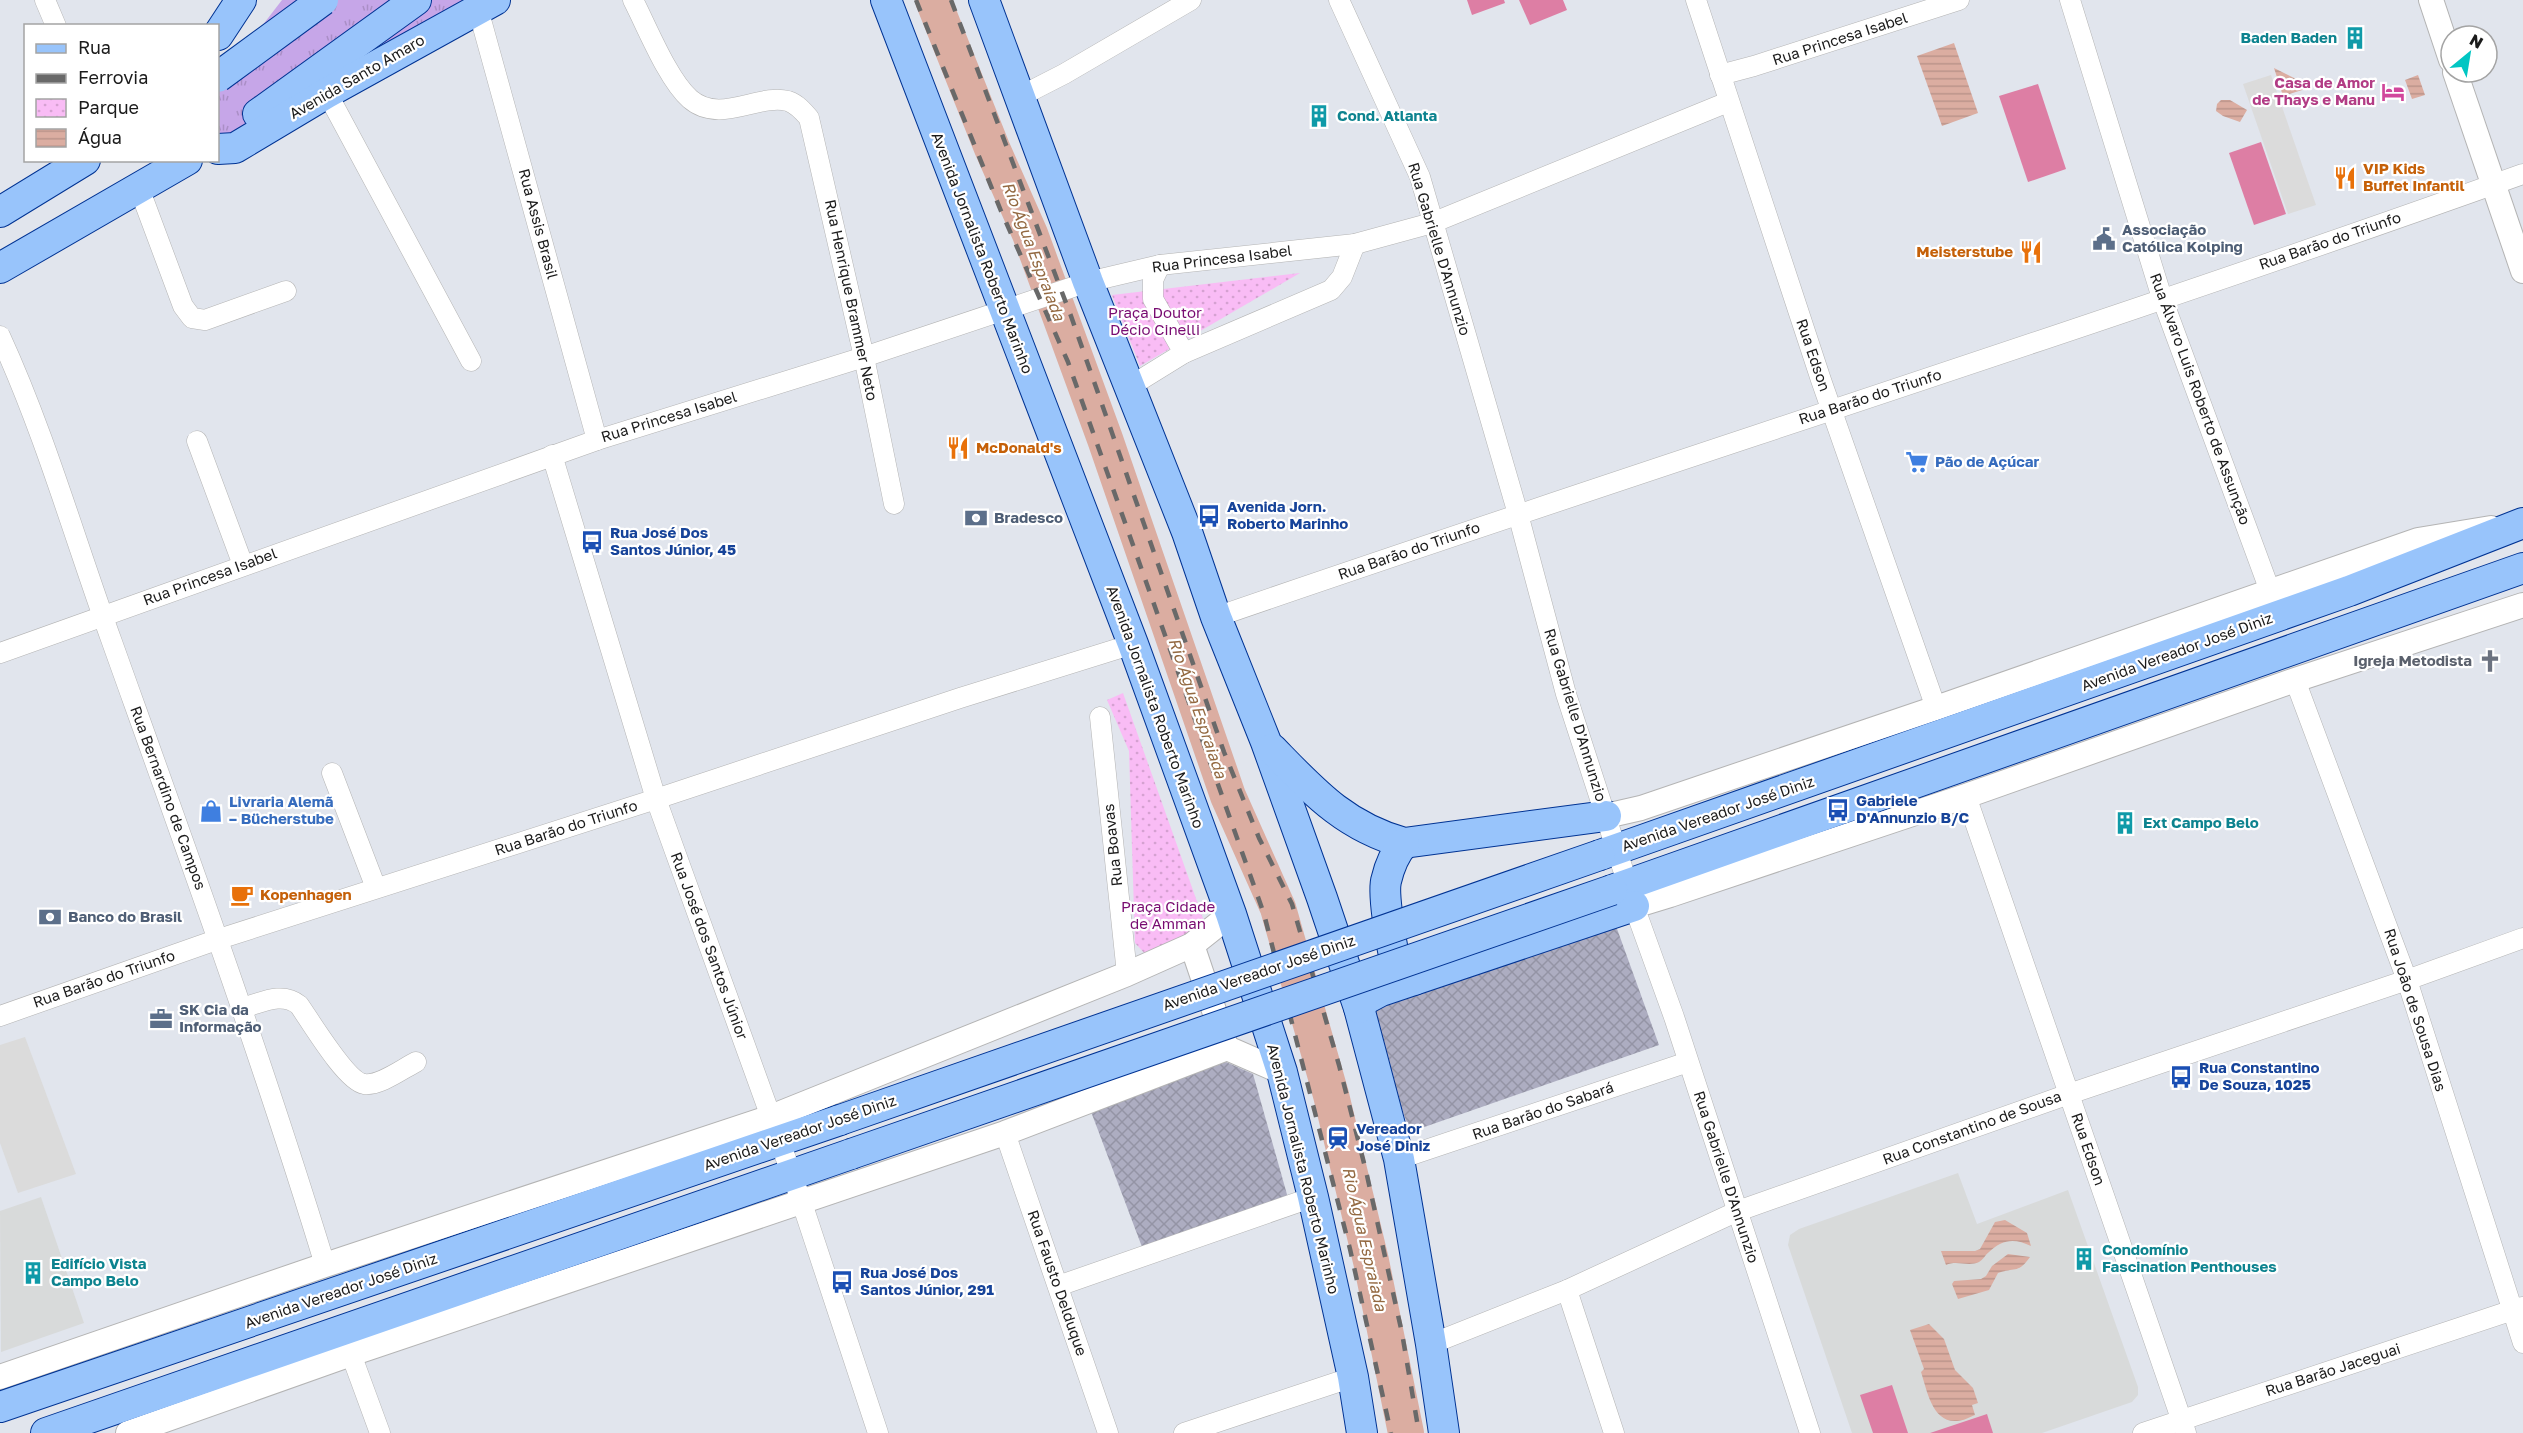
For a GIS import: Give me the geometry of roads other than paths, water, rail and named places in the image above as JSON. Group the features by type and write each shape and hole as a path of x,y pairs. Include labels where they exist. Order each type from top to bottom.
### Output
{"main road":[{"path":"219,33 241,0"},
{"path":"219,76 323,0"},
{"path":"228,134 416,0"},
{"name":"Avenida Jornalista Roberto Marinho","path":"886,0 1133,644 1231,914 1282,1072 1313,1197 1353,1377 1362,1433"},
{"path":"984,0 1085,283 1130,387 1187,532 1216,617 1266,742 1359,1008 1399,1159 1444,1433"},
{"name":"Avenida Santo Amaro","path":"219,150 235,148 327,93 487,4"},
{"path":"0,212 82,162"},
{"path":"0,268 184,162"},
{"name":"Avenida Vereador José Diniz","path":"0,1407 776,1130 840,1120 1608,853 2349,591 2518,525"},
{"path":"46,1433 792,1174 1625,893 2523,568"},
{"path":"1266,742 1335,810 1378,836 1404,843 1606,816"},
{"path":"1404,843 1385,883 1386,907 1398,968 1405,977 1414,980"},
{"path":"1359,1008 1366,999 1381,991 1414,980 1625,893"}],"street":[{"path":"45,0 55,24"},
{"name":"Rua Henrique Brammer Neto","path":"633,0 677,86 691,101 708,108 729,109 780,100 793,103 809,118 864,357 894,504"},
{"path":"1019,97 1064,74 1191,0"},
{"name":"Rua Gabrielle D'Annunzio","path":"1339,0 1420,177 1518,514 1566,694 1606,816 1608,853 1688,1062 1810,1433"},
{"name":"Rua Edson","path":"1696,0 1728,102 1832,409 1936,708"},
{"name":"Rua Princesa Isabel","path":"1720,75 1959,0"},
{"name":"Rua Álvaro Luis Roberto de Assunção","path":"2070,0 2162,298 2270,591"},
{"path":"2431,0 2439,24"},
{"name":"Rua Assis Brasil","path":"487,4 597,440"},
{"path":"2459,84 2523,271"},
{"path":"327,93 471,361"},
{"name":"Rua Princesa Isabel","path":"0,653 552,455 864,357 1085,283 1160,265 1355,244 1432,223 1728,102"},
{"name":"Rua Barão do Triunfo","path":"1216,617 2523,174"},
{"path":"139,188 183,306 192,318 205,320 286,291"},
{"path":"1130,387 1184,353 1331,290 1342,277 1355,244"},
{"path":"1160,265 1153,280 1153,299 1184,353"},
{"name":"Rua Bernardino de Campos","path":"0,336 19,376 219,939 325,1266"},
{"path":"197,441 243,566"},
{"name":"Rua José dos Santos Júnior","path":"552,455 656,799 792,1174 878,1433"},
{"name":"Avenida Vereador José Diniz","path":"1606,816 1641,808 1936,708 2418,540 2518,525"},
{"path":"1625,893 1966,796 2295,680 2523,605"},
{"name":"Rua Barão do Triunfo","path":"0,1016 219,939 1133,644"},
{"name":"Rua João de Sousa Dias","path":"2295,680 2407,981 2517,1309 2523,1343"},
{"name":"Rua Boavas","path":"1100,717 1127,974"},
{"path":"332,773 376,888"},
{"name":"Rua Edson","path":"1966,796 2183,1426"},
{"name":"Avenida Vereador José Diniz","path":"0,1377 325,1266 776,1130 1192,945 1231,914"},
{"name":"Rua Constantino de Sousa","path":"1431,1344 1567,1290 1738,1211 2069,1094 2407,981 2523,938"},
{"path":"1192,945 1227,1048"},
{"path":"242,1008 284,997 291,998 299,1005 348,1075 364,1084 375,1083 416,1062"},
{"path":"128,1433 351,1354 802,1203 1005,1132 1227,1048 1282,1072"},
{"name":"Rua Barão do Sabará","path":"1399,1159 1688,1062"},
{"name":"Rua Fausto Delduque","path":"1005,1132 1108,1433"},
{"path":"1058,1286 1313,1197"},
{"path":"1567,1290 1614,1433"},
{"name":"Rua Barão Jaceguai","path":"2143,1433 2183,1426 2517,1309"},
{"path":"351,1354 380,1433"},
{"path":"1184,1433 1353,1377"}],"water":[{"path":"1954,43 1978,113 1942,126 1917,56"},
{"path":"2274,68 2312,87 2283,96"},
{"path":"2418,75 2425,95 2412,99 2405,80"},
{"path":"2221,100 2230,100 2247,110 2240,122 2216,111 2217,104"},
{"path":"2005,1220 2027,1233 2031,1246 2014,1241 2004,1242 1979,1262 1946,1265 1941,1251 1980,1249 1995,1222"},
{"path":"2008,1254 2030,1257 2019,1268 1998,1273 1989,1290 1958,1299 1952,1284 1954,1281 1981,1279 1986,1276 1992,1266"},
{"path":"1929,1324 1944,1339 1955,1370 1973,1388 1978,1403 1972,1405 1975,1415 1964,1420 1949,1420 1942,1417 1928,1396 1921,1372 1924,1369 1910,1330"}],"waterway":[{"name":"Rio Água Espraiada","path":"933,0 992,148 1030,234 1105,439 1228,796 1278,908 1331,1095 1371,1261 1406,1433"}],"railway":[{"path":"916,0 1001,211 1068,362 1264,914 1350,1249 1391,1433"},
{"path":"951,0 1071,316 1224,752 1259,838 1292,904 1339,1065 1366,1171 1402,1333 1419,1433"}],"place":[{"name":"Baden Baden","path":"2355,38"},
{"name":"Casa de Amor de Thays e Manu","path":"2393,92"},
{"name":"Cond. Atlanta","path":"1319,116"},
{"name":"VIP Kids Buffet Infantil","path":"2345,178"},
{"name":"Associação Católica Kolping","path":"2104,239"},
{"name":"Meisterstube","path":"2031,252"},
{"name":"McDonald's","path":"958,448"},
{"name":"Pão de Açúcar","path":"1917,462"},
{"name":"Avenida Jorn. Roberto Marinho","path":"1209,516"},
{"name":"Bradesco","path":"976,518"},
{"name":"Rua José Dos Santos Júnior, 45","path":"592,542"},
{"name":"Igreja Metodista","path":"2490,661"},
{"name":"Gabriele D'Annunzio B/C","path":"1838,810"},
{"name":"Livraria Alemã – Bücherstube","path":"211,811"},
{"name":"Ext Campo Belo","path":"2125,823"},
{"name":"Kopenhagen","path":"242,895"},
{"name":"Banco do Brasil","path":"50,917"},
{"name":"SK Cia da Informação","path":"161,1019"},
{"name":"Rua Constantino De Souza, 1025","path":"2181,1077"},
{"name":"Vereador José Diniz","path":"1338,1138"},
{"name":"Condomínio Fascination Penthouses","path":"2084,1259"},
{"name":"Edifício Vista Campo Belo","path":"33,1273"},
{"name":"Rua José Dos Santos Júnior, 291","path":"842,1282"}],"park label":[{"name":"Praça Doutor Décio Cinelli","path":"1155,322"},
{"name":"Praça Cidade de Amman","path":"1168,916"}]}
